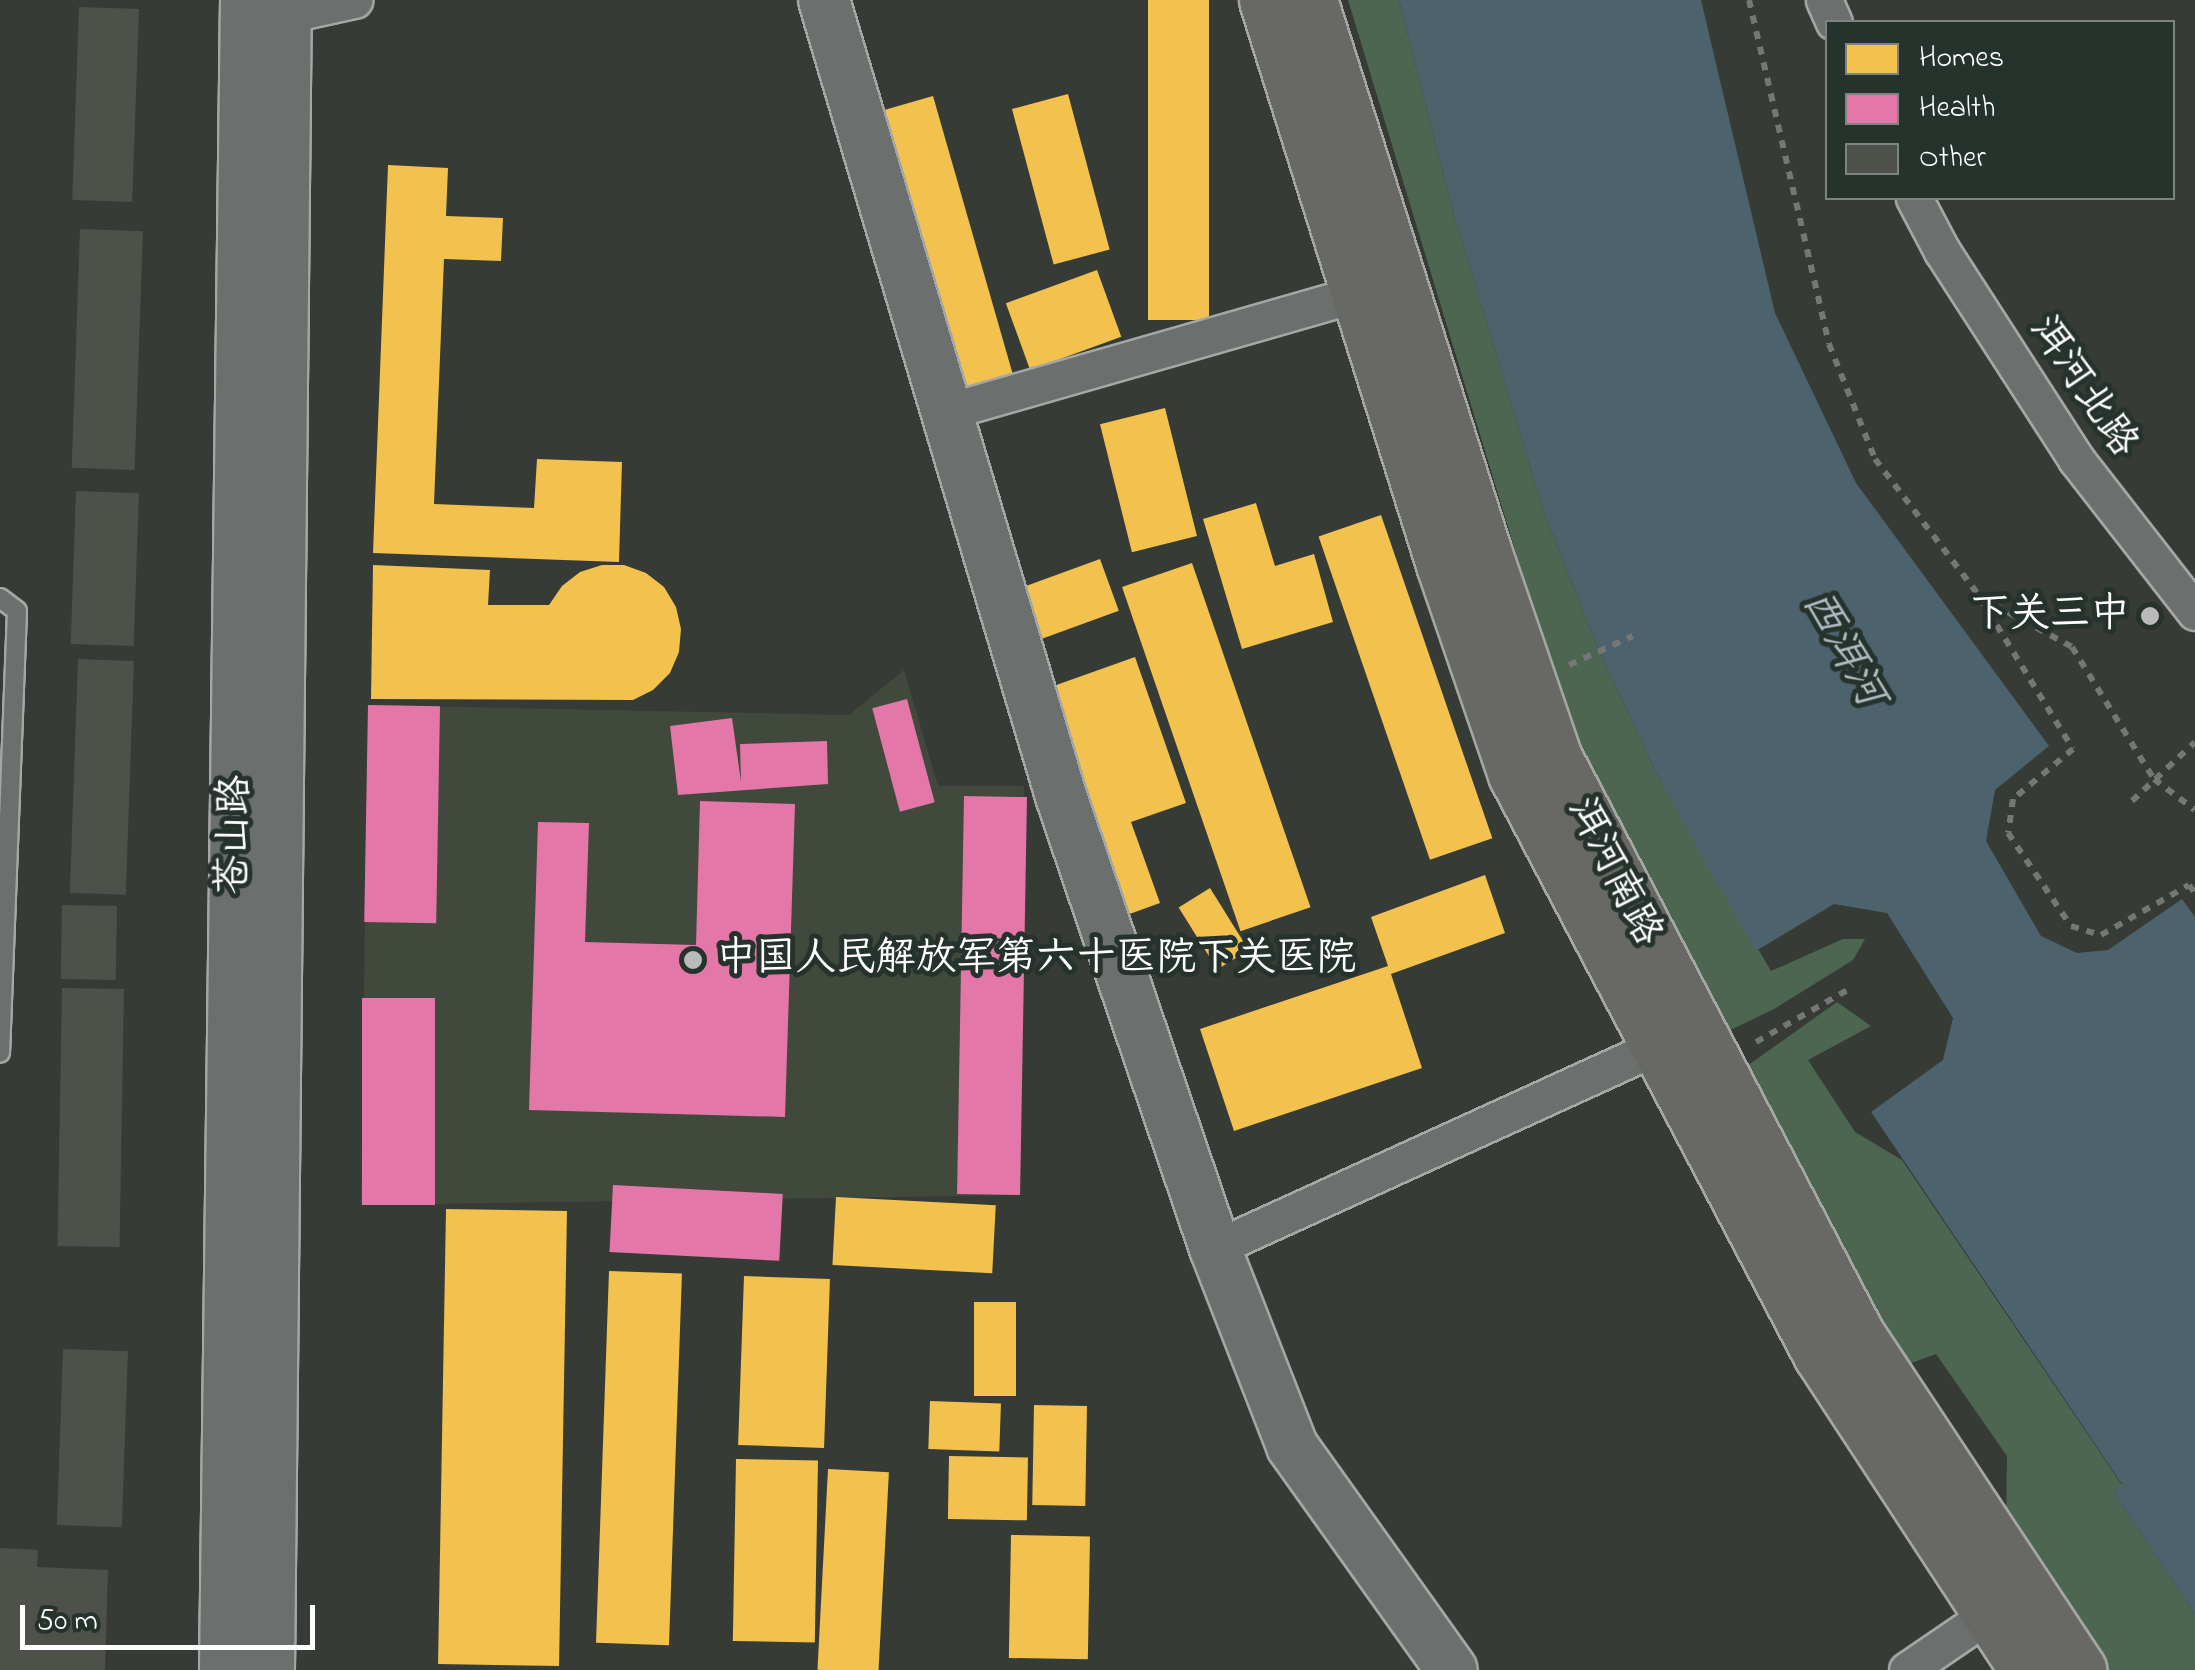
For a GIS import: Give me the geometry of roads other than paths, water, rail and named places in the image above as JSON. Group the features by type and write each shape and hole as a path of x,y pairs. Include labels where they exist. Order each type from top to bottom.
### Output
{"main road":[{"path":"824,0 1062,796 1216,1248 1292,1446 1452,1670"},
{"name":"洱河南路","path":"1266,0 1462,621 1516,774 1821,1354 2028,1670"},
{"name":"洱河南路","path":"1310,0 1492,580 1554,758 1856,1334 2078,1670"},
{"name":"苍山路","path":"225,1670 273,5"},
{"name":"苍山路","path":"269,1670 273,5"}],"street":[{"path":"273,5 354,0"},
{"name":"洱河北路","path":"1915,200 1942,251 2076,459 2195,612"},
{"path":"945,412 1359,293"},
{"path":"1216,1248 1658,1046"},
{"path":"1907,1670 1989,1614"}],"lane":[{"path":"0,598 17,611 0,1053"}],"water":[{"name":"西洱河","path":"1399,0 1701,0 1775,313 1856,483 2049,746 1995,790 1986,841 2041,936 2077,953 2108,950 2182,899 2195,917 2195,1614 2114,1493 2122,1484 1871,1112 1943,1060 1953,1018 1887,913 1834,904 1756,951 1660,781 1598,648 1544,512 1451,204"}],"place":[{"name":"下关三中","path":"2150,616"},
{"name":"中国人民解放军第六十医院下关医院","path":"693,960"}]}
